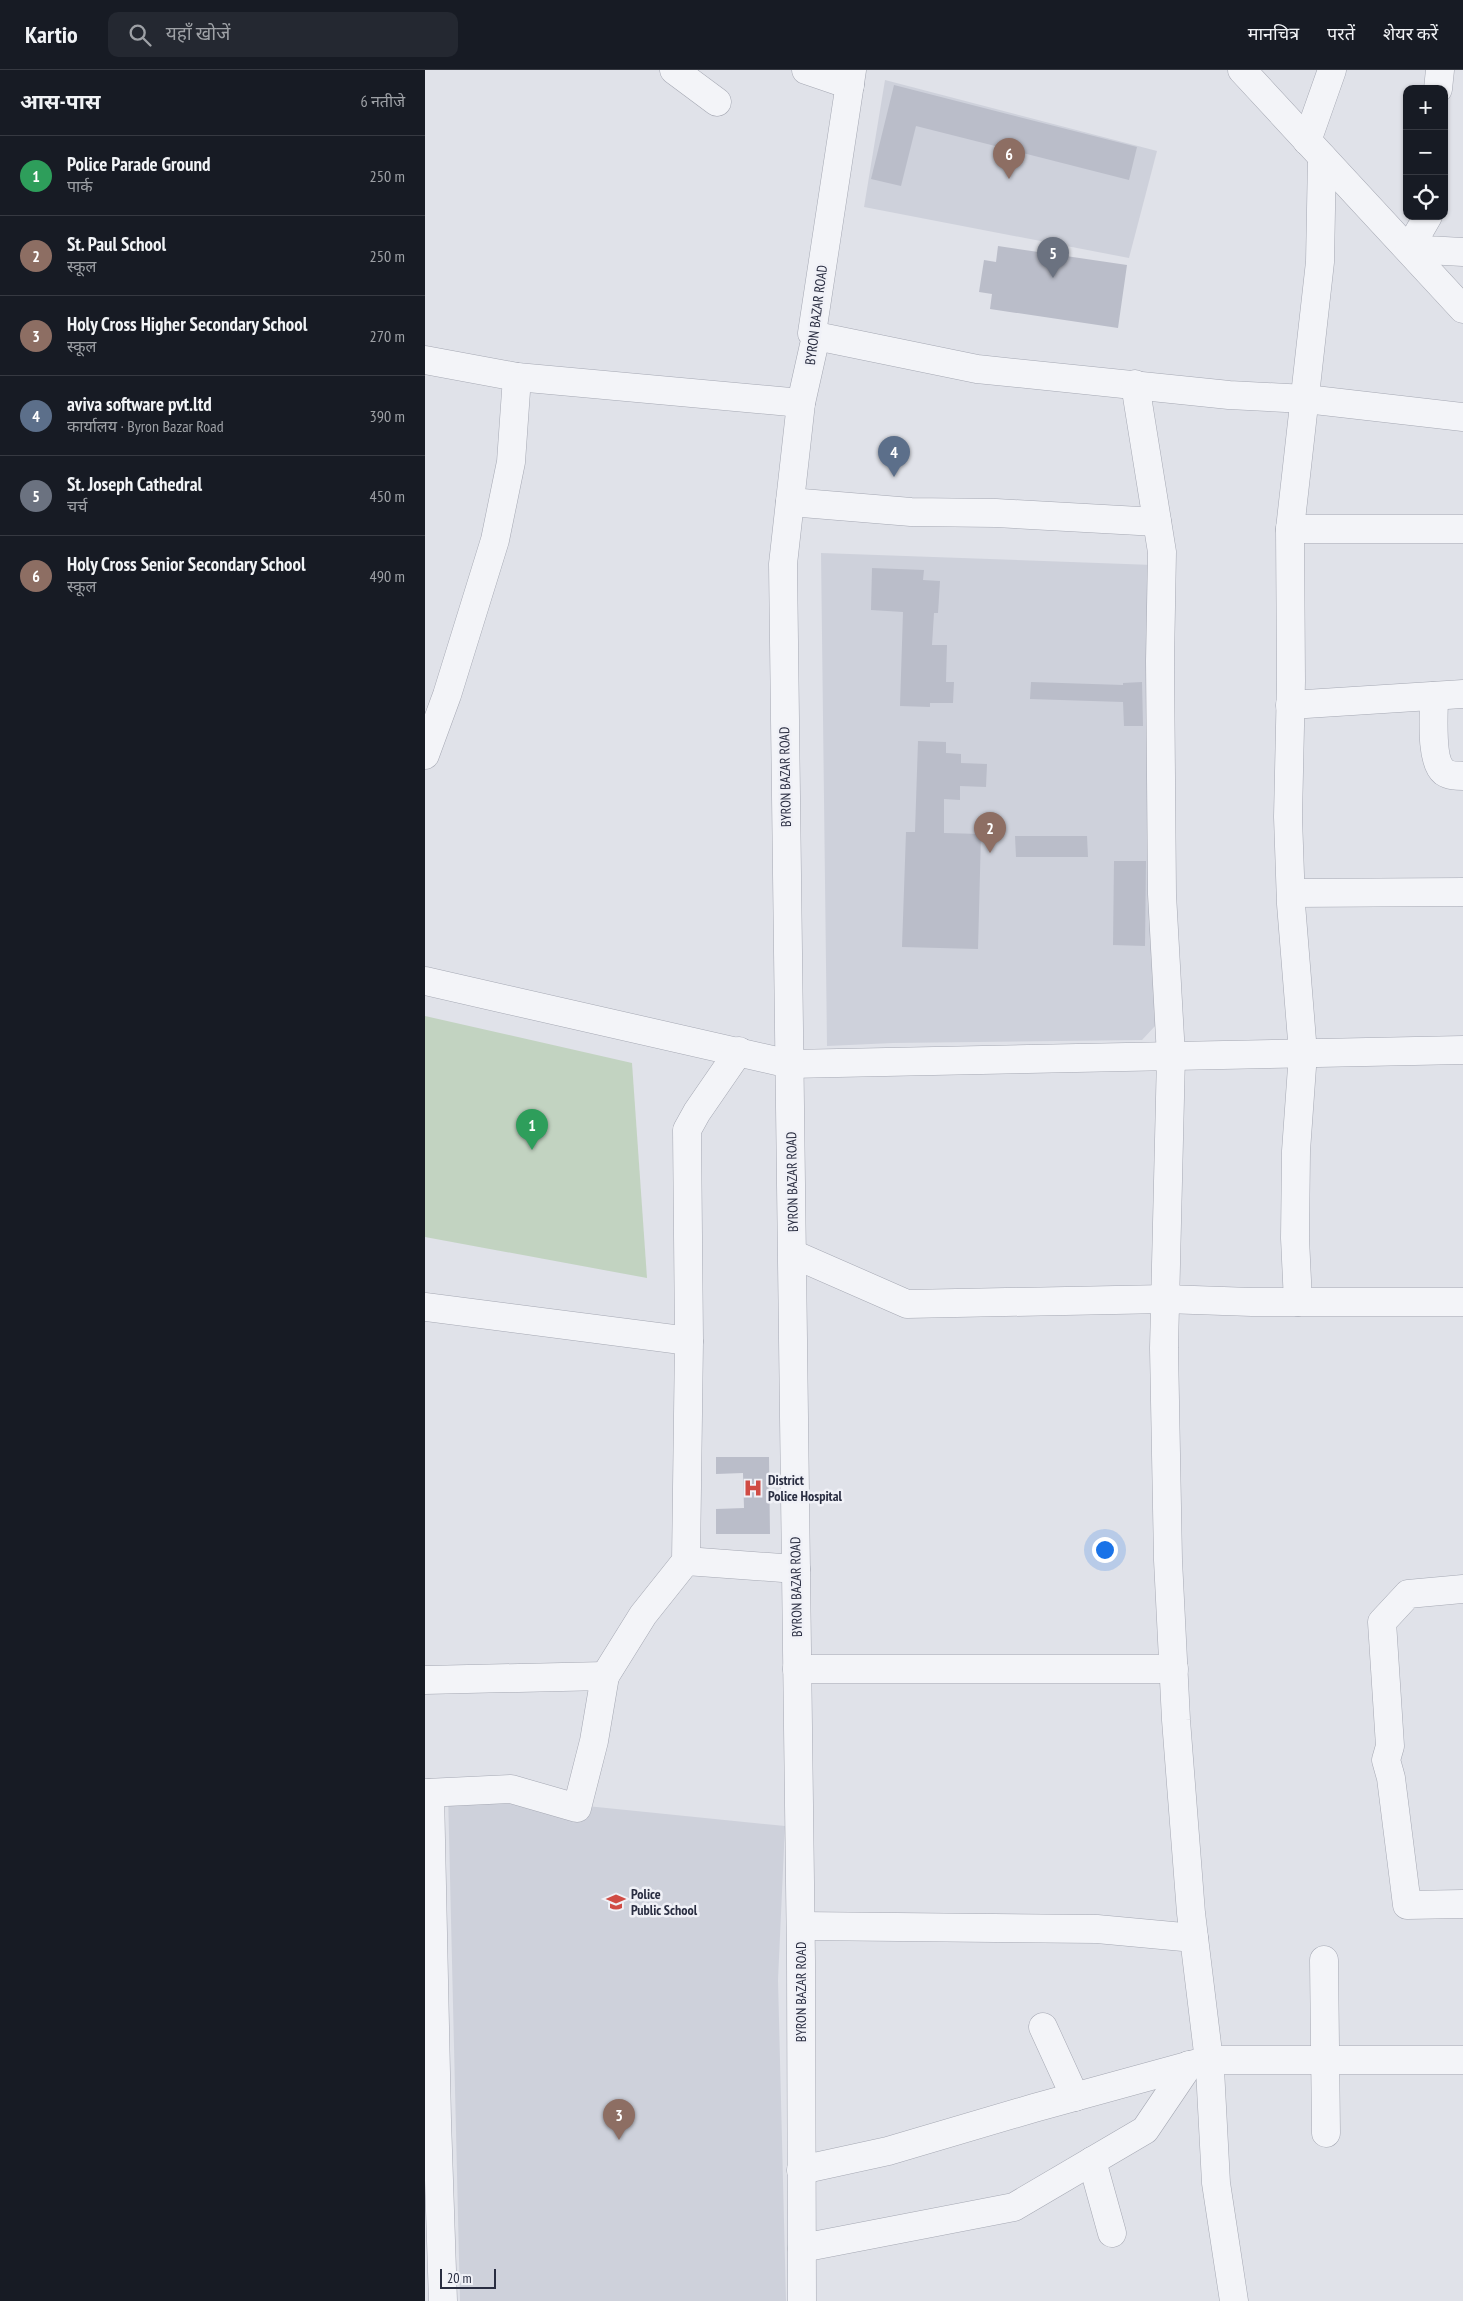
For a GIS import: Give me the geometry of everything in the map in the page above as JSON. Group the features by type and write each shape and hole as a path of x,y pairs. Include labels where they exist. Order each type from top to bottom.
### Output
{"street":[{"path":"674,70 717,102"},
{"path":"806,70 851,77"},
{"path":"1242,70 1463,309"},
{"path":"1299,1302 1295,1238 1296,1152 1303,1053 1291,893 1288,817 1290,529 1320,262 1315,149 1332,70"},
{"path":"1438,85 1440,70"},
{"name":"BYRON BAZAR ROAD","path":"802,2301 801,1926 783,564 801,403 816,336 812,333 851,77"},
{"path":"1409,249 1426,220"},
{"path":"1409,249 1463,252"},
{"path":"816,336 977,369 1229,395 1306,399 1463,417"},
{"path":"425,360 517,377 801,403"},
{"path":"425,756 436,691 495,540 511,462 517,377"},
{"path":"1135,384 1162,552 1160,661 1162,894 1171,1056 1164,1348 1168,1550 1174,1669 1194,1938 1199,2063 1234,2301"},
{"path":"790,502 911,512 996,513 1157,522"},
{"path":"1290,529 1463,529"},
{"path":"1290,705 1463,694"},
{"path":"1434,696 1437,763 1444,772 1454,776 1463,776"},
{"path":"1291,893 1463,892"},
{"path":"425,981 790,1064 1463,1050"},
{"path":"443,2301 431,2120 427,1793 511,1789 577,1808 594,1742 605,1676 643,1615 686,1561 689,1341 687,1130 697,1112 739,1052"},
{"path":"793,1254 907,1304 1165,1299 1299,1302 1463,1302"},
{"path":"425,1308 689,1341"},
{"path":"686,1561 796,1569"},
{"path":"1463,1589 1408,1594 1382,1622 1390,1746 1386,1760 1391,1778 1407,1905 1463,1904"},
{"path":"797,1669 1174,1669"},
{"path":"425,1680 605,1676"},
{"path":"801,1926 1097,1929 1194,1938"},
{"path":"1324,1960 1326,2133"},
{"path":"1043,2027 1075,2097"},
{"path":"801,2170 888,2151 1199,2063 1325,2060 1463,2060"},
{"path":"802,2248 1014,2207 1145,2130 1199,2063"},
{"path":"1093,2161 1112,2233"}],"shaded area":[{"path":"885,80 1157,151 1129,258 864,207"},
{"path":"821,553 1153,565 1156,1025 1142,1040 893,1043 827,1046"},
{"path":"448,1792 785,1826 778,1980 786,2301 460,2301"}],"green space":[{"path":"425,1016 632,1063 647,1278 425,1237"}],"building":[{"path":"894,85 1137,147 1129,180 916,126 901,186 871,179"},
{"path":"998,246 1127,265 1118,328 990,309 992,294 979,292 984,260 996,262"},
{"path":"872,568 924,570 923,580 940,581 938,613 934,613 932,645 947,645 946,682 954,682 953,703 930,703 930,707 900,706 903,612 871,610"},
{"path":"1031,682 1123,685 1123,683 1142,682 1143,726 1124,726 1123,702 1030,699"},
{"path":"918,741 946,742 946,753 961,754 961,763 987,764 986,787 960,786 960,800 944,799 944,833 981,834 978,949 902,947 906,832 915,832"},
{"path":"1015,836 1087,836 1088,857 1016,857"},
{"path":"1114,861 1146,861 1145,946 1113,945"},
{"path":"716,1457 769,1457 770,1534 716,1534 716,1509 744,1508 743,1473 716,1474"}],"place":[{"name":"Holy Cross Senior Secondary School","path":"1009,179"},
{"name":"St. Joseph Cathedral","path":"1053,278"},
{"name":"aviva software pvt.ltd","path":"894,477"},
{"name":"St. Paul School","path":"990,853"},
{"name":"Police Parade Ground","path":"532,1150"},
{"name":"District Police Hospital","path":"753,1488"},
{"name":"Police Public School","path":"616,1902"},
{"name":"Holy Cross Higher Secondary School","path":"619,2140"}]}
